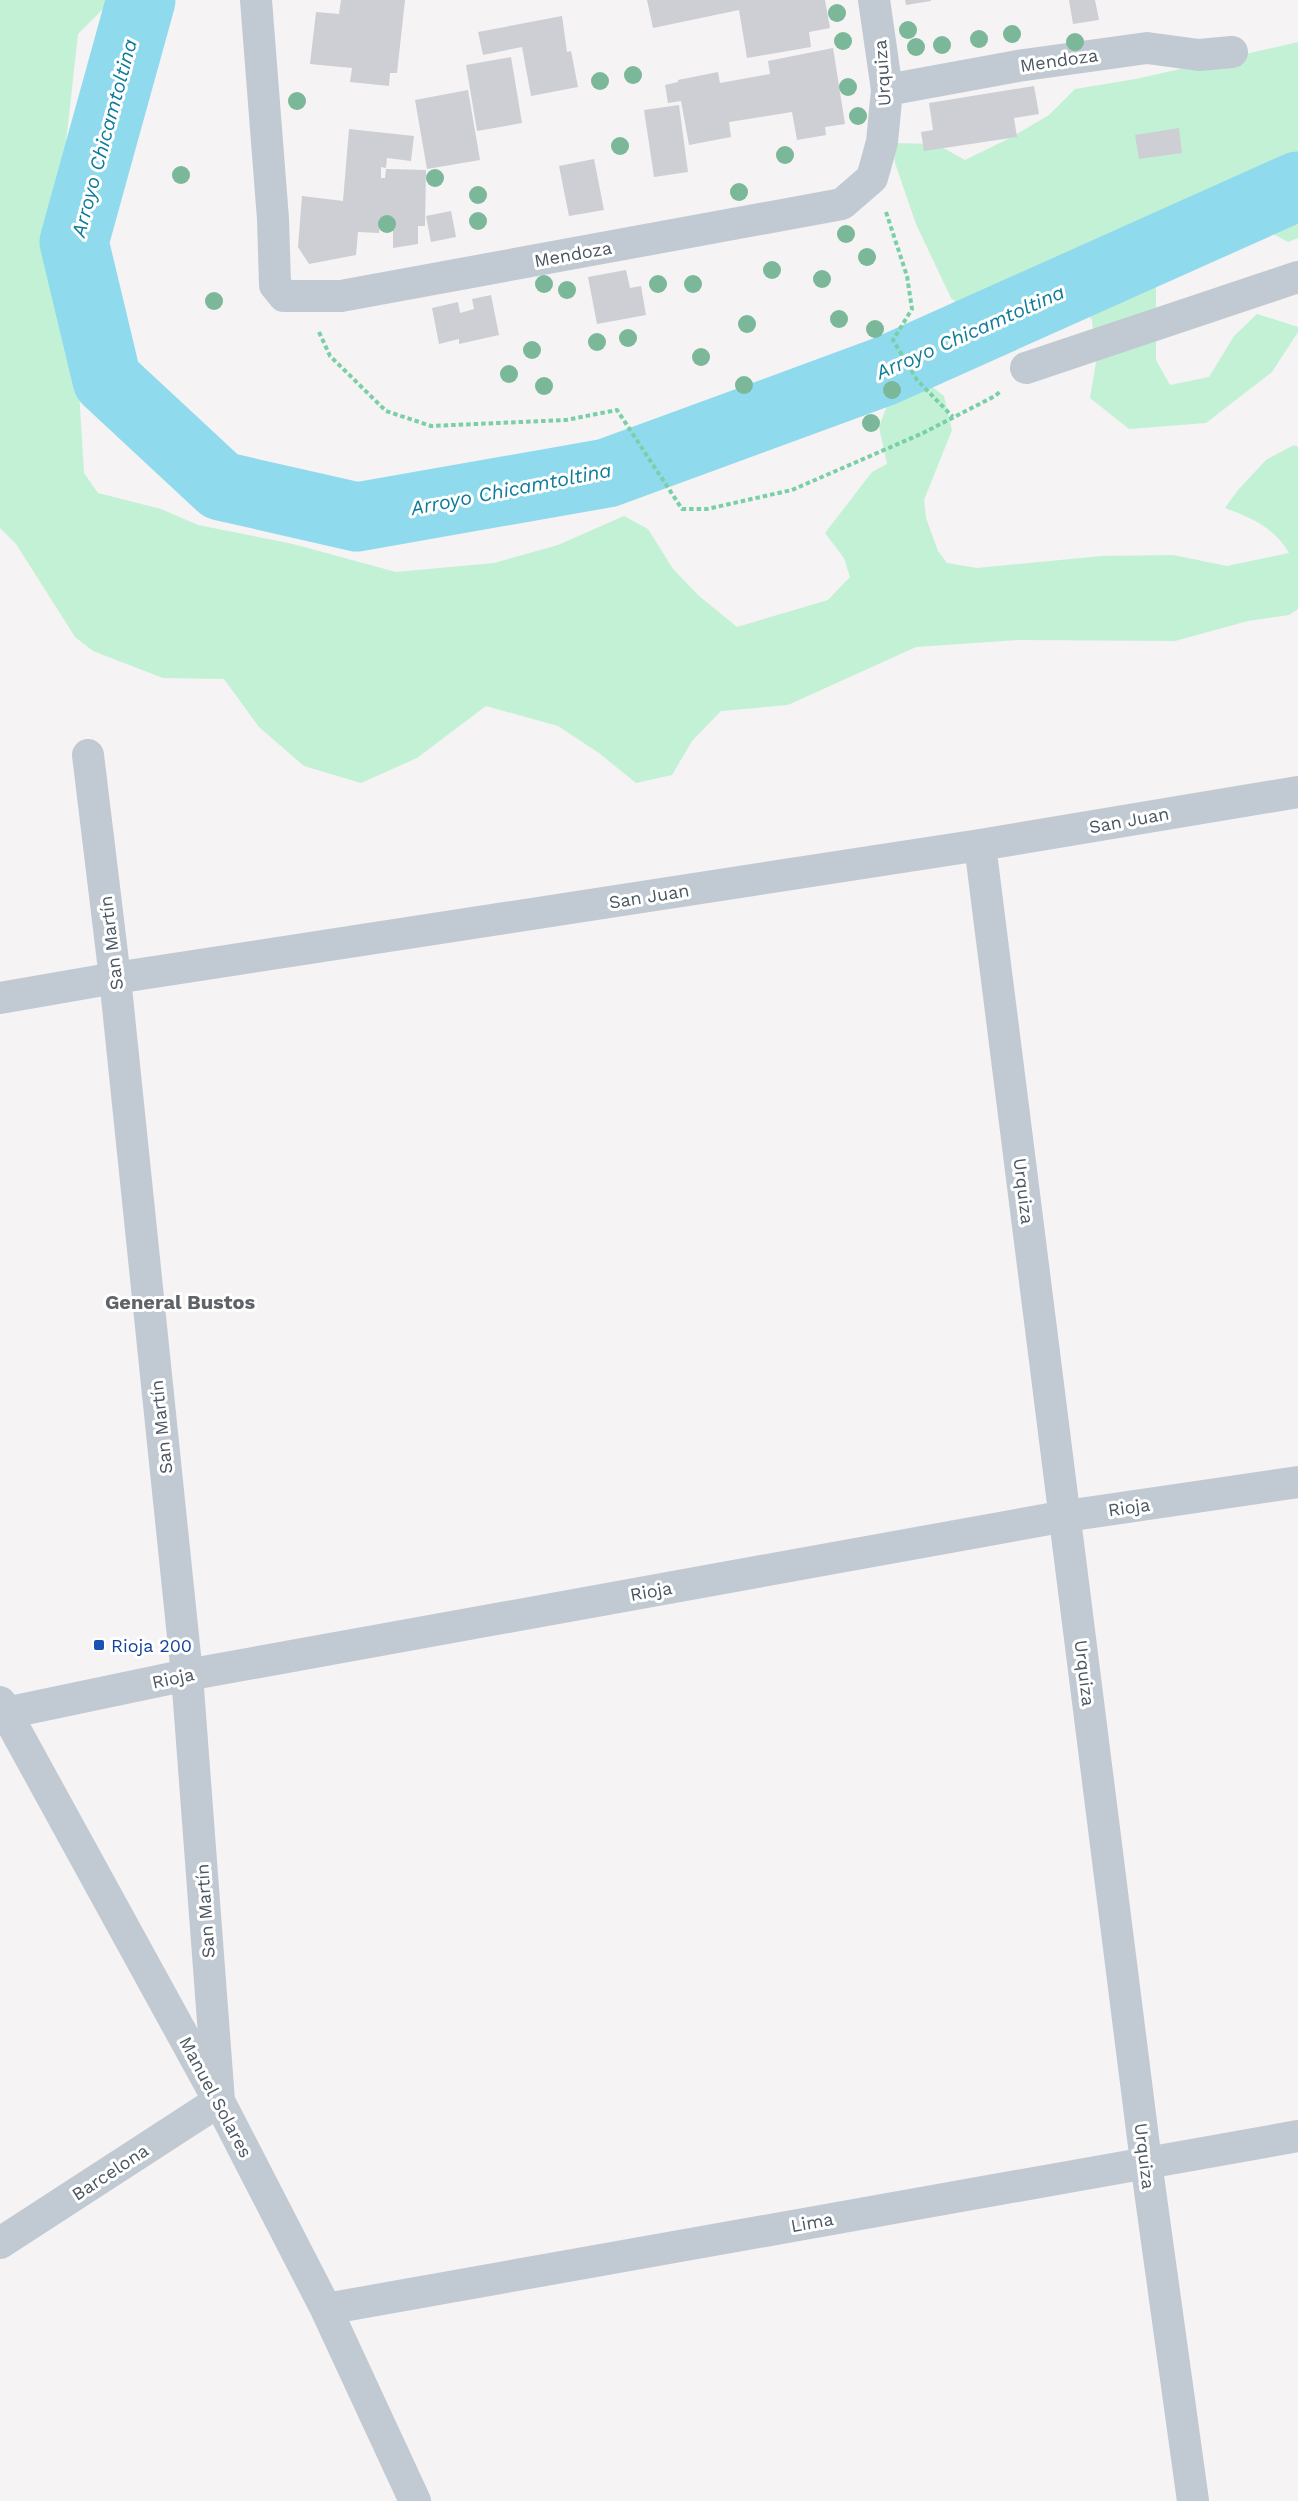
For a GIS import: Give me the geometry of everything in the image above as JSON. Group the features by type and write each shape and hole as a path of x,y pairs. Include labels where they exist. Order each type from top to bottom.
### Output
{"street":[{"path":"256,0 273,219 275,285 284,296 304,298"},
{"name":"Urquiza","path":"842,204 872,178 882,142 887,90 874,0"},
{"name":"Mendoza","path":"887,90 1018,66 1147,48 1199,55 1232,52"},
{"name":"Mendoza","path":"304,298 341,296 842,204"},
{"path":"1026,368 1298,277"},
{"name":"San Martín","path":"88,754 115,978 187,1675 219,2101"},
{"name":"San Juan","path":"0,998 115,978 980,845 1298,792"},
{"name":"Urquiza","path":"980,845 1146,2162 1193,2501"},
{"name":"Rioja","path":"3,1708 1066,1516 1298,1482"},
{"name":"Manuel Solares","path":"3,1708 219,2101 326,2309 415,2501"},
{"name":"Barcelona","path":"0,2243 219,2101"},
{"name":"Lima","path":"326,2309 1298,2136"}],"path":[{"path":"874,170 891,234 907,276 912,309 893,340 917,380 953,417"},
{"path":"304,298 330,356 386,411 431,426 566,420 617,410 682,509 707,508 792,490 995,396 1026,368"}],"green space":[{"path":"0,0 112,0 78,34 63,169 64,274 84,319 78,374 84,473 98,493 161,509 198,525 293,544 396,572 494,563 558,545 624,516 648,529 673,569 698,595 737,627 828,600 850,577 844,558 825,533 872,472 887,464 879,427 888,403 925,381 944,396 952,430 924,500 926,518 938,551 947,563 977,568 1102,556 1173,555 1227,566 1289,553 1270,530 1225,508 1238,490 1266,460 1294,445 1298,447 1298,609 1289,615 1248,621 1175,641 1019,640 916,647 788,705 721,711 692,741 672,775 636,783 599,753 558,726 486,706 417,758 361,783 304,766 259,727 224,679 163,678 93,651 75,637 16,544 0,528"},
{"path":"1298,42 1298,238 1288,242 1241,217 1199,239 1156,287 1156,360 1170,385 1209,377 1234,336 1257,314 1298,327 1298,332 1272,372 1206,423 1129,429 1090,398 1096,362 1092,320 1073,298 1035,308 988,328 951,298 916,224 895,163 893,143 936,144 965,160 1012,137 1049,115 1075,89 1136,79"}],"building":[{"path":"341,0 405,0 397,73 390,73 389,86 350,82 352,68 310,64 316,12 339,14"},
{"path":"647,0 825,0 830,28 809,32 811,47 747,58 739,10 653,28"},
{"path":"905,0 931,0 931,1 906,5"},
{"path":"1069,0 1095,0 1099,20 1073,24"},
{"path":"562,16 567,52 571,51 578,87 531,96 522,47 483,55 478,32"},
{"path":"833,48 845,124 825,127 826,135 797,140 792,112 729,122 731,137 689,145 681,101 668,103 665,85 678,82 678,80 718,72 720,83 770,74 768,61"},
{"path":"511,57 522,123 477,131 466,65"},
{"path":"1034,86 1039,114 1014,118 1017,137 924,151 921,132 933,130 929,103"},
{"path":"468,90 480,160 427,169 415,100"},
{"path":"679,105 688,172 654,177 644,110"},
{"path":"1179,128 1182,153 1139,159 1135,135"},
{"path":"349,129 414,136 411,161 387,158 386,168 381,167 381,178 385,178 386,169 426,170 425,226 418,226 418,244 393,248 393,219 381,218 379,233 358,232 356,255 309,264 298,247 302,196 343,201"},
{"path":"594,159 604,210 569,216 559,166"},
{"path":"451,211 456,237 431,242 426,216"},
{"path":"626,270 630,288 641,286 646,315 597,324 588,277"},
{"path":"491,295 499,335 459,344 459,339 439,344 432,308 458,302 460,313 474,309 472,299"}],"waterway":[{"name":"Arroyo Chicamtoltina","path":"141,0 74,242 107,380 221,486 357,517 607,473 885,371 1298,186"}],"place":[{"name":"Rioja 200","path":"99,1645"}],"district":[{"name":"General Bustos","path":"180,1302"}]}
